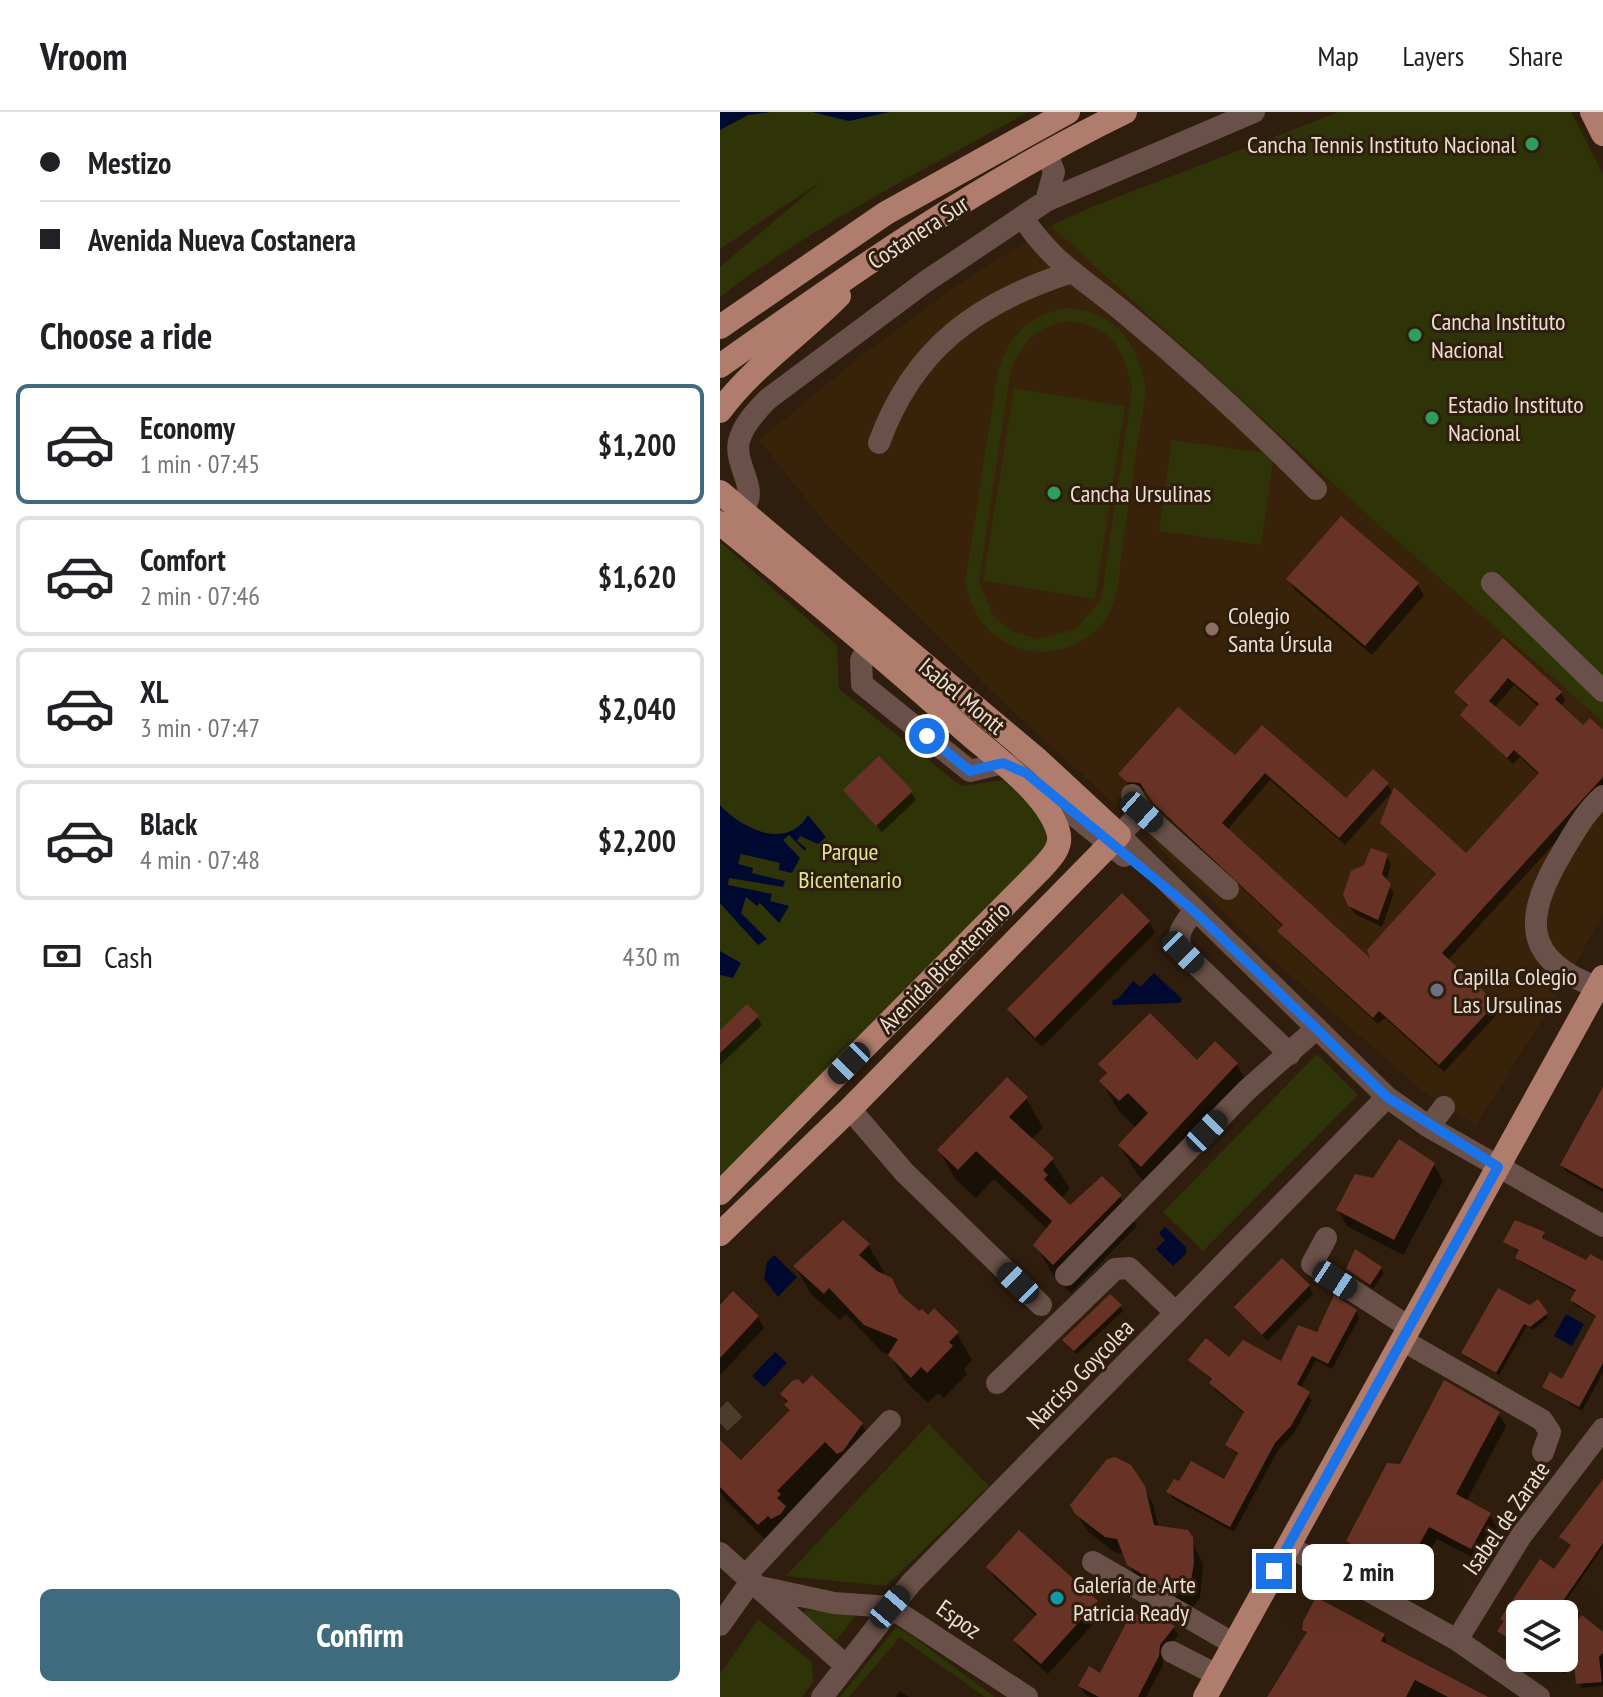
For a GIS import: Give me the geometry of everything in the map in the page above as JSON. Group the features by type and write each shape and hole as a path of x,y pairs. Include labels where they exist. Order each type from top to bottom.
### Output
{"main road":[{"name":"Costanera Sur","path":"720,327 886,213 1068,112"},
{"name":"Costanera Sur","path":"720,366 869,263 1047,153 1125,112"},
{"path":"1592,112 1603,134"},
{"path":"720,411 733,393 809,328 869,263"},
{"name":"Isabel Montt","path":"720,492 727,516 1049,769 1114,840"},
{"name":"Isabel Montt","path":"876,636 1003,763"},
{"name":"Avenida Bicentenario","path":"720,1193 1053,855 1059,843 1054,822 1045,807 1003,763"},
{"name":"Avenida Bicentenario","path":"720,1234 850,1109 1114,840"},
{"path":"1205,1697 1600,982"}],"street":[{"path":"727,516 749,498 749,483 738,458 739,441 751,416 768,399 925,282 1046,201 1254,112"},
{"path":"1046,201 1054,172 1047,153"},
{"path":"1023,218 1069,273 1136,322 1255,427 1316,489"},
{"path":"879,443 893,405 922,361 960,325 1017,292 1069,273"},
{"path":"772,360 818,362"},
{"path":"1492,583 1603,691"},
{"path":"876,636 861,660 862,684 970,771 1003,763"},
{"name":"Isabel Montt","path":"1003,763 1026,773 1114,840 1194,911 1387,1097 1429,1127 1603,1226"},
{"path":"1600,982 1553,965 1535,934 1534,919 1547,877 1587,810 1603,796"},
{"path":"1114,840 1137,803 1228,889"},
{"path":"1194,911 1179,933 1178,943 1183,952 1290,1054"},
{"path":"1066,1275 1247,1090 1317,1028"},
{"name":"Narciso Goycolea","path":"822,1697 890,1607 1387,1097"},
{"path":"1429,1127 1444,1107"},
{"path":"850,1109 904,1172 1041,1305"},
{"path":"1326,1238 1312,1264 1406,1333 1542,1420 1550,1432 1543,1452"},
{"path":"997,1383 1115,1269 1129,1268 1176,1313"},
{"path":"720,1625 753,1581 890,1421"},
{"name":"Isabel de Zarate","path":"1457,1640 1521,1536 1603,1429"},
{"path":"1288,1546 1457,1640 1539,1697"},
{"name":"Espoz","path":"720,1553 845,1665"},
{"path":"1093,1562 1234,1644"},
{"name":"Espoz","path":"753,1581 834,1603 890,1607 1027,1697"},
{"path":"1172,1652 1217,1675"}],"shaded area":[{"name":"Colegio Santa Úrsula","path":"1051,226 1372,519 1603,722 1603,914 1561,990 1476,1125 1423,1091 1264,952 1118,807 994,694 829,528 759,440 852,363 960,283"}],"green space":[{"path":"720,112 1028,112 832,222 720,297 720,267 823,180 720,249"},
{"name":"Estadio Instituto Nacional","path":"1339,112 1571,112 1603,174 1603,722 1372,519 1051,226 1091,207"},
{"path":"1069,308 1086,311 1113,324 1131,345 1138,359 1146,390 1112,607 1097,629 1086,638 1061,649 1034,651 1010,645 991,632 977,615 965,583 998,371 1009,347 1023,328 1055,311","holes":["1067,321 1082,323 1105,334 1113,342 1125,363 1132,390 1101,600 1076,629 1039,639 1014,632 994,617 979,582 1014,363 1030,338 1038,332"]},
{"name":"Cancha Ursulinas","path":"1014,388 1125,406 1095,599 983,581"},
{"name":"Cancha Ursulinas","path":"1172,440 1274,454 1261,545 1159,531"},
{"name":"Parque Bicentenario","path":"720,542 837,645 839,689 961,786 1004,780 1042,819 1047,839 1044,851 720,1186"},
{"path":"1317,1054 1358,1095 1203,1251 1163,1212"},
{"path":"929,1424 989,1486 886,1586 786,1576"},
{"path":"806,1610 853,1614 855,1617 836,1640 802,1613"},
{"path":"758,1619 812,1662 813,1682 802,1697 720,1697 720,1674"},
{"path":"896,1627 995,1697 985,1697 900,1637 849,1697 840,1697"}],"water":[{"path":"720,112 771,112 748,115 720,130"},
{"path":"812,112 889,112 849,121"},
{"path":"720,805 740,822 777,834 799,826 808,815 826,837 818,844 800,836 797,841 806,848 805,851 789,835 783,840 800,858 792,873 779,870 780,863 741,854 738,864 753,868 752,873 785,881 783,887 729,878 728,885 772,894 770,901 789,906 779,923 760,903 757,906 746,897 741,913 767,939 758,945 720,903"},
{"path":"720,951 741,963 733,978 720,975"},
{"path":"1154,973 1182,999 1180,1003 1113,1005 1112,1001 1119,998 1133,981 1140,987"},
{"path":"1165,1227 1186,1247 1186,1254 1173,1266 1156,1249 1165,1240 1159,1233"},
{"path":"774,1255 797,1277 778,1297 764,1279 767,1262"},
{"path":"1566,1314 1584,1324 1572,1346 1554,1336"},
{"path":"775,1352 787,1363 764,1387 752,1376"}],"building":[{"path":"1341,516 1419,583 1365,646 1286,579"},
{"path":"1503,638 1562,692 1555,699 1583,725 1590,718 1603,730 1603,777 1442,953 1496,1003 1439,1065 1379,1011 1373,1018 1277,931 1283,925 1153,803 1140,783 1127,782 1118,774 1178,707 1235,755 1262,725 1346,798 1373,769 1389,783 1339,838 1265,773 1222,823 1370,958 1367,950 1436,874 1380,823 1394,787 1466,853 1539,773 1514,750 1507,758 1460,715 1468,705 1454,692","holes":["1508,678 1539,704 1520,727 1489,701"]},
{"path":"879,756 913,791 876,826 843,790"},
{"path":"1371,848 1388,854 1382,874 1391,884 1378,920 1348,906 1343,894 1351,871 1364,865"},
{"path":"1122,893 1150,921 1035,1038 1007,1009"},
{"path":"747,1004 759,1016 720,1053 720,1030"},
{"path":"1150,1013 1197,1060 1215,1041 1238,1063 1141,1167 1118,1145 1148,1113 1128,1093 1119,1101 1099,1081 1107,1073 1098,1064"},
{"path":"1007,1077 1028,1097 1009,1117 1054,1158 1043,1170 1048,1175 1044,1179 1070,1205 1102,1176 1122,1195 1053,1265 1033,1245 1052,1221 976,1151 958,1170 937,1150"},
{"path":"1603,1087 1603,1189 1560,1165"},
{"path":"1399,1139 1435,1163 1394,1240 1336,1210 1355,1174 1373,1178"},
{"path":"843,1220 870,1244 859,1255 877,1271 892,1278 899,1293 919,1311 922,1309 928,1315 934,1308 959,1332 949,1342 953,1346 927,1373 921,1367 911,1378 888,1355 898,1339 864,1325 829,1288 824,1294 793,1266"},
{"path":"1515,1220 1545,1232 1542,1238 1586,1260 1590,1254 1603,1261 1603,1363 1579,1407 1542,1387 1550,1372 1562,1379 1596,1316 1570,1300 1576,1290 1515,1258 1519,1250 1503,1242"},
{"path":"1355,1249 1382,1267 1370,1285 1346,1269"},
{"path":"1282,1258 1310,1285 1262,1335 1234,1307"},
{"path":"1498,1288 1530,1305 1538,1299 1548,1313 1530,1327 1524,1324 1496,1373 1461,1353"},
{"path":"733,1291 759,1316 720,1358 720,1305"},
{"path":"1110,1294 1122,1305 1074,1351 1062,1340"},
{"path":"1334,1295 1357,1310 1328,1364 1312,1356 1297,1384 1310,1392 1291,1426 1275,1443 1230,1527 1166,1492 1174,1479 1179,1481 1191,1461 1224,1479 1238,1453 1225,1445 1244,1412 1209,1383 1212,1379 1188,1360 1206,1338 1229,1357 1243,1340 1281,1361 1298,1325 1317,1332"},
{"path":"812,1375 863,1423 843,1451 837,1454 825,1442 777,1491 781,1494 777,1498 786,1506 781,1514 771,1519 768,1516 758,1525 720,1487 720,1440 741,1460 790,1410 784,1405 788,1401 780,1394 792,1381 798,1379 803,1384"},
{"path":"1444,1380 1500,1412 1456,1494 1491,1513 1471,1549 1429,1527 1403,1573 1346,1541 1387,1463 1400,1464"},
{"path":"1115,1457 1131,1465 1145,1486 1154,1525 1188,1530 1193,1537 1194,1563 1191,1581 1185,1591 1170,1591 1127,1565 1117,1539 1105,1537 1075,1514 1070,1505 1107,1459"},
{"path":"1603,1479 1603,1543 1564,1600 1513,1600 1540,1559 1554,1569 1571,1545 1559,1537"},
{"name":"Galería de Arte Patricia Ready","path":"1019,1530 1098,1601 1041,1664 1013,1640 1037,1614 986,1567"},
{"path":"1316,1597 1385,1634 1381,1641 1488,1697 1448,1697 1415,1680 1406,1697 1267,1697 1307,1632 1302,1630 1303,1622"},
{"path":"1144,1608 1175,1626 1160,1645 1159,1656 1138,1697 1099,1697 1078,1686 1089,1666 1100,1673 1132,1612 1140,1616"},
{"path":"1506,1610 1506,1637 1497,1631 1504,1621 1500,1619"},
{"path":"1582,1615 1603,1632 1603,1653 1599,1657 1602,1682 1576,1684 1578,1620"}],"tunnel":[{"path":"720,1423 735,1409"}],"place":[{"name":"Cancha Tennis Instituto Nacional","path":"1532,144"},
{"name":"Cancha Instituto Nacional","path":"1415,335"},
{"name":"Estadio Instituto Nacional","path":"1432,418"},
{"name":"Cancha Ursulinas","path":"1054,493"},
{"name":"Colegio Santa Úrsula","path":"1212,629"},
{"name":"Capilla Colegio Las Ursulinas","path":"1437,990"},
{"name":"Galería de Arte Patricia Ready","path":"1057,1598"}],"route":[{"path":"927,736 970,771 1003,763 1026,773 1194,911 1387,1097 1429,1127 1498,1167 1274,1571"}]}
